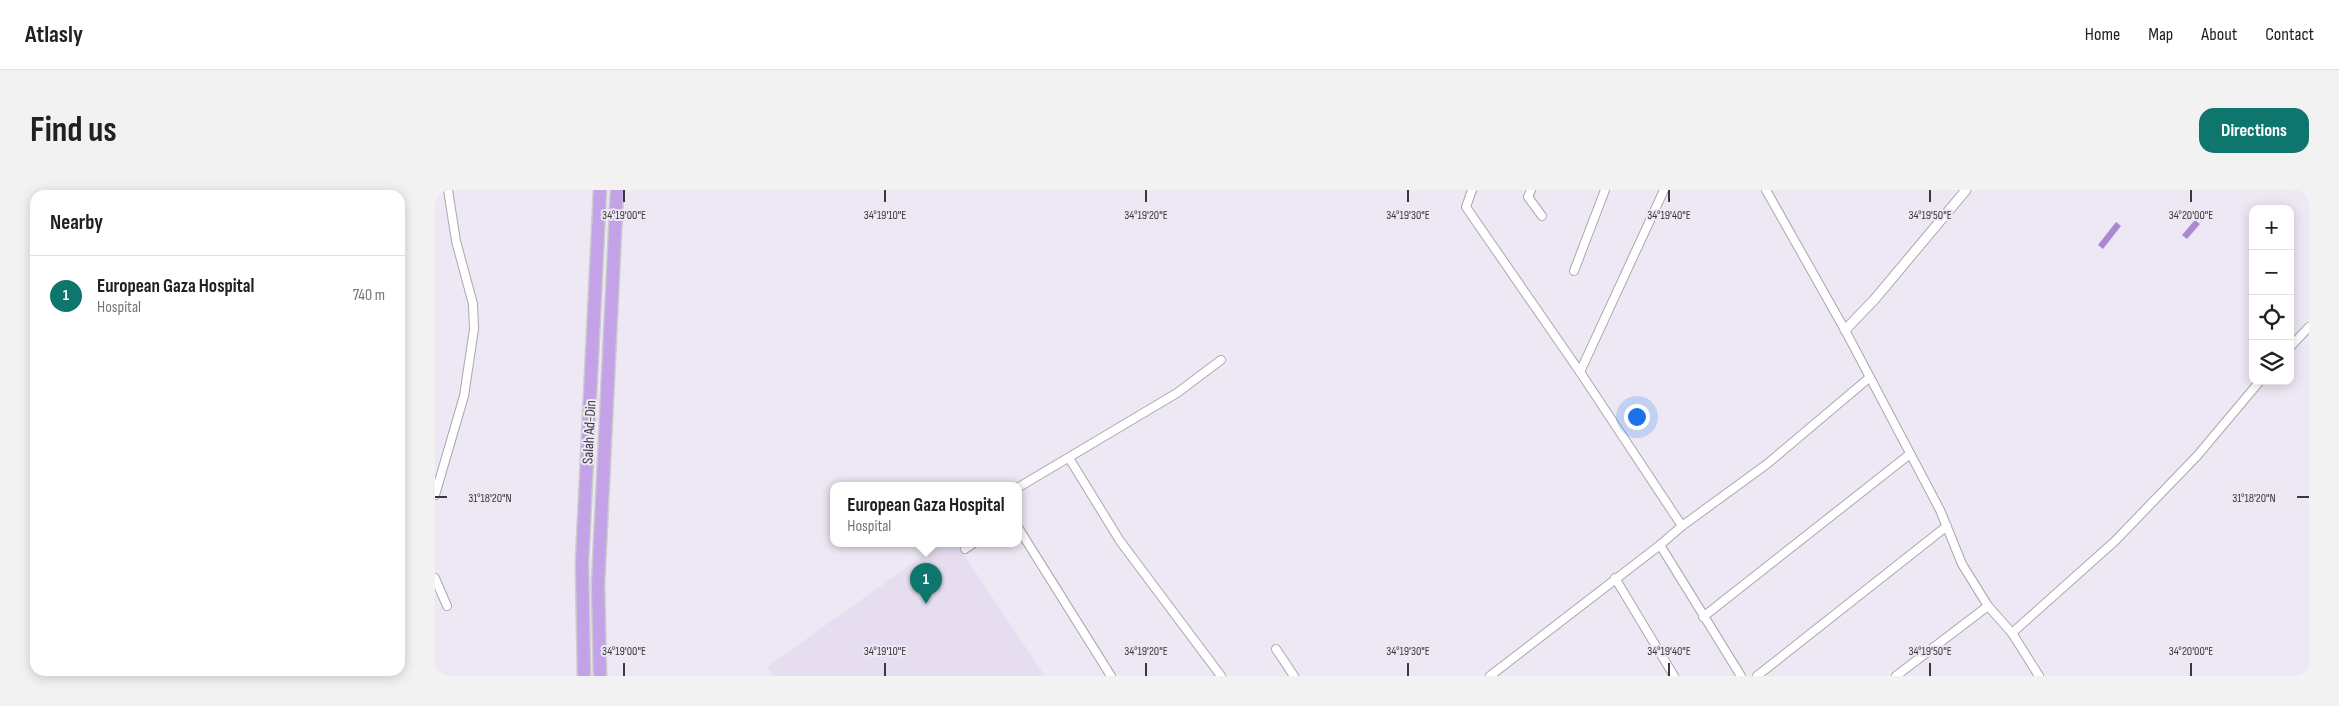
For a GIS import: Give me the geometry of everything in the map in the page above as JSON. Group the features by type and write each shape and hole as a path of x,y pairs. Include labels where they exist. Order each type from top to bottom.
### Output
{"highway":[{"name":"Salah Ad-Din","path":"585,676 582,562 600,190"},
{"name":"Salah Ad-Din","path":"600,676 598,585 617,190"},
{"path":"593,346 596,353 610,352"}],"street":[{"path":"435,495 464,396 474,329 473,304 456,241 448,190"},
{"path":"1472,190 1466,207 1580,372 1682,526"},
{"path":"1531,190 1529,198 1541,216"},
{"path":"1574,271 1605,190"},
{"path":"1580,372 1664,190"},
{"path":"1766,190 1845,330 1910,454 1947,526 1962,564 1989,606 2012,633 2037,673 2027,676"},
{"path":"1845,330 1881,292 1966,190"},
{"path":"2294,343 2309,327"},
{"path":"1022,485 1177,393 1221,360"},
{"path":"1490,676 1682,526 1767,464 1869,378"},
{"path":"2012,633 2115,541 2197,456 2257,385"},
{"path":"1703,617 1910,454"},
{"path":"1069,458 1120,541 1221,676"},
{"path":"1757,676 1947,526"},
{"path":"1022,534 1111,676"},
{"path":"1660,545 1741,676"},
{"path":"435,578 447,606"},
{"path":"1615,578 1674,676"},
{"path":"1896,676 1989,606"},
{"path":"1276,649 1295,676"}],"shaded area":[{"path":"2195,220 2200,224 2187,239 2182,235"},
{"path":"2116,222 2121,226 2103,249 2098,245"},
{"path":"935,547 959,547 1045,676 773,676 767,667"}],"place":[{"name":"European Gaza Hospital","path":"926,604"}]}
